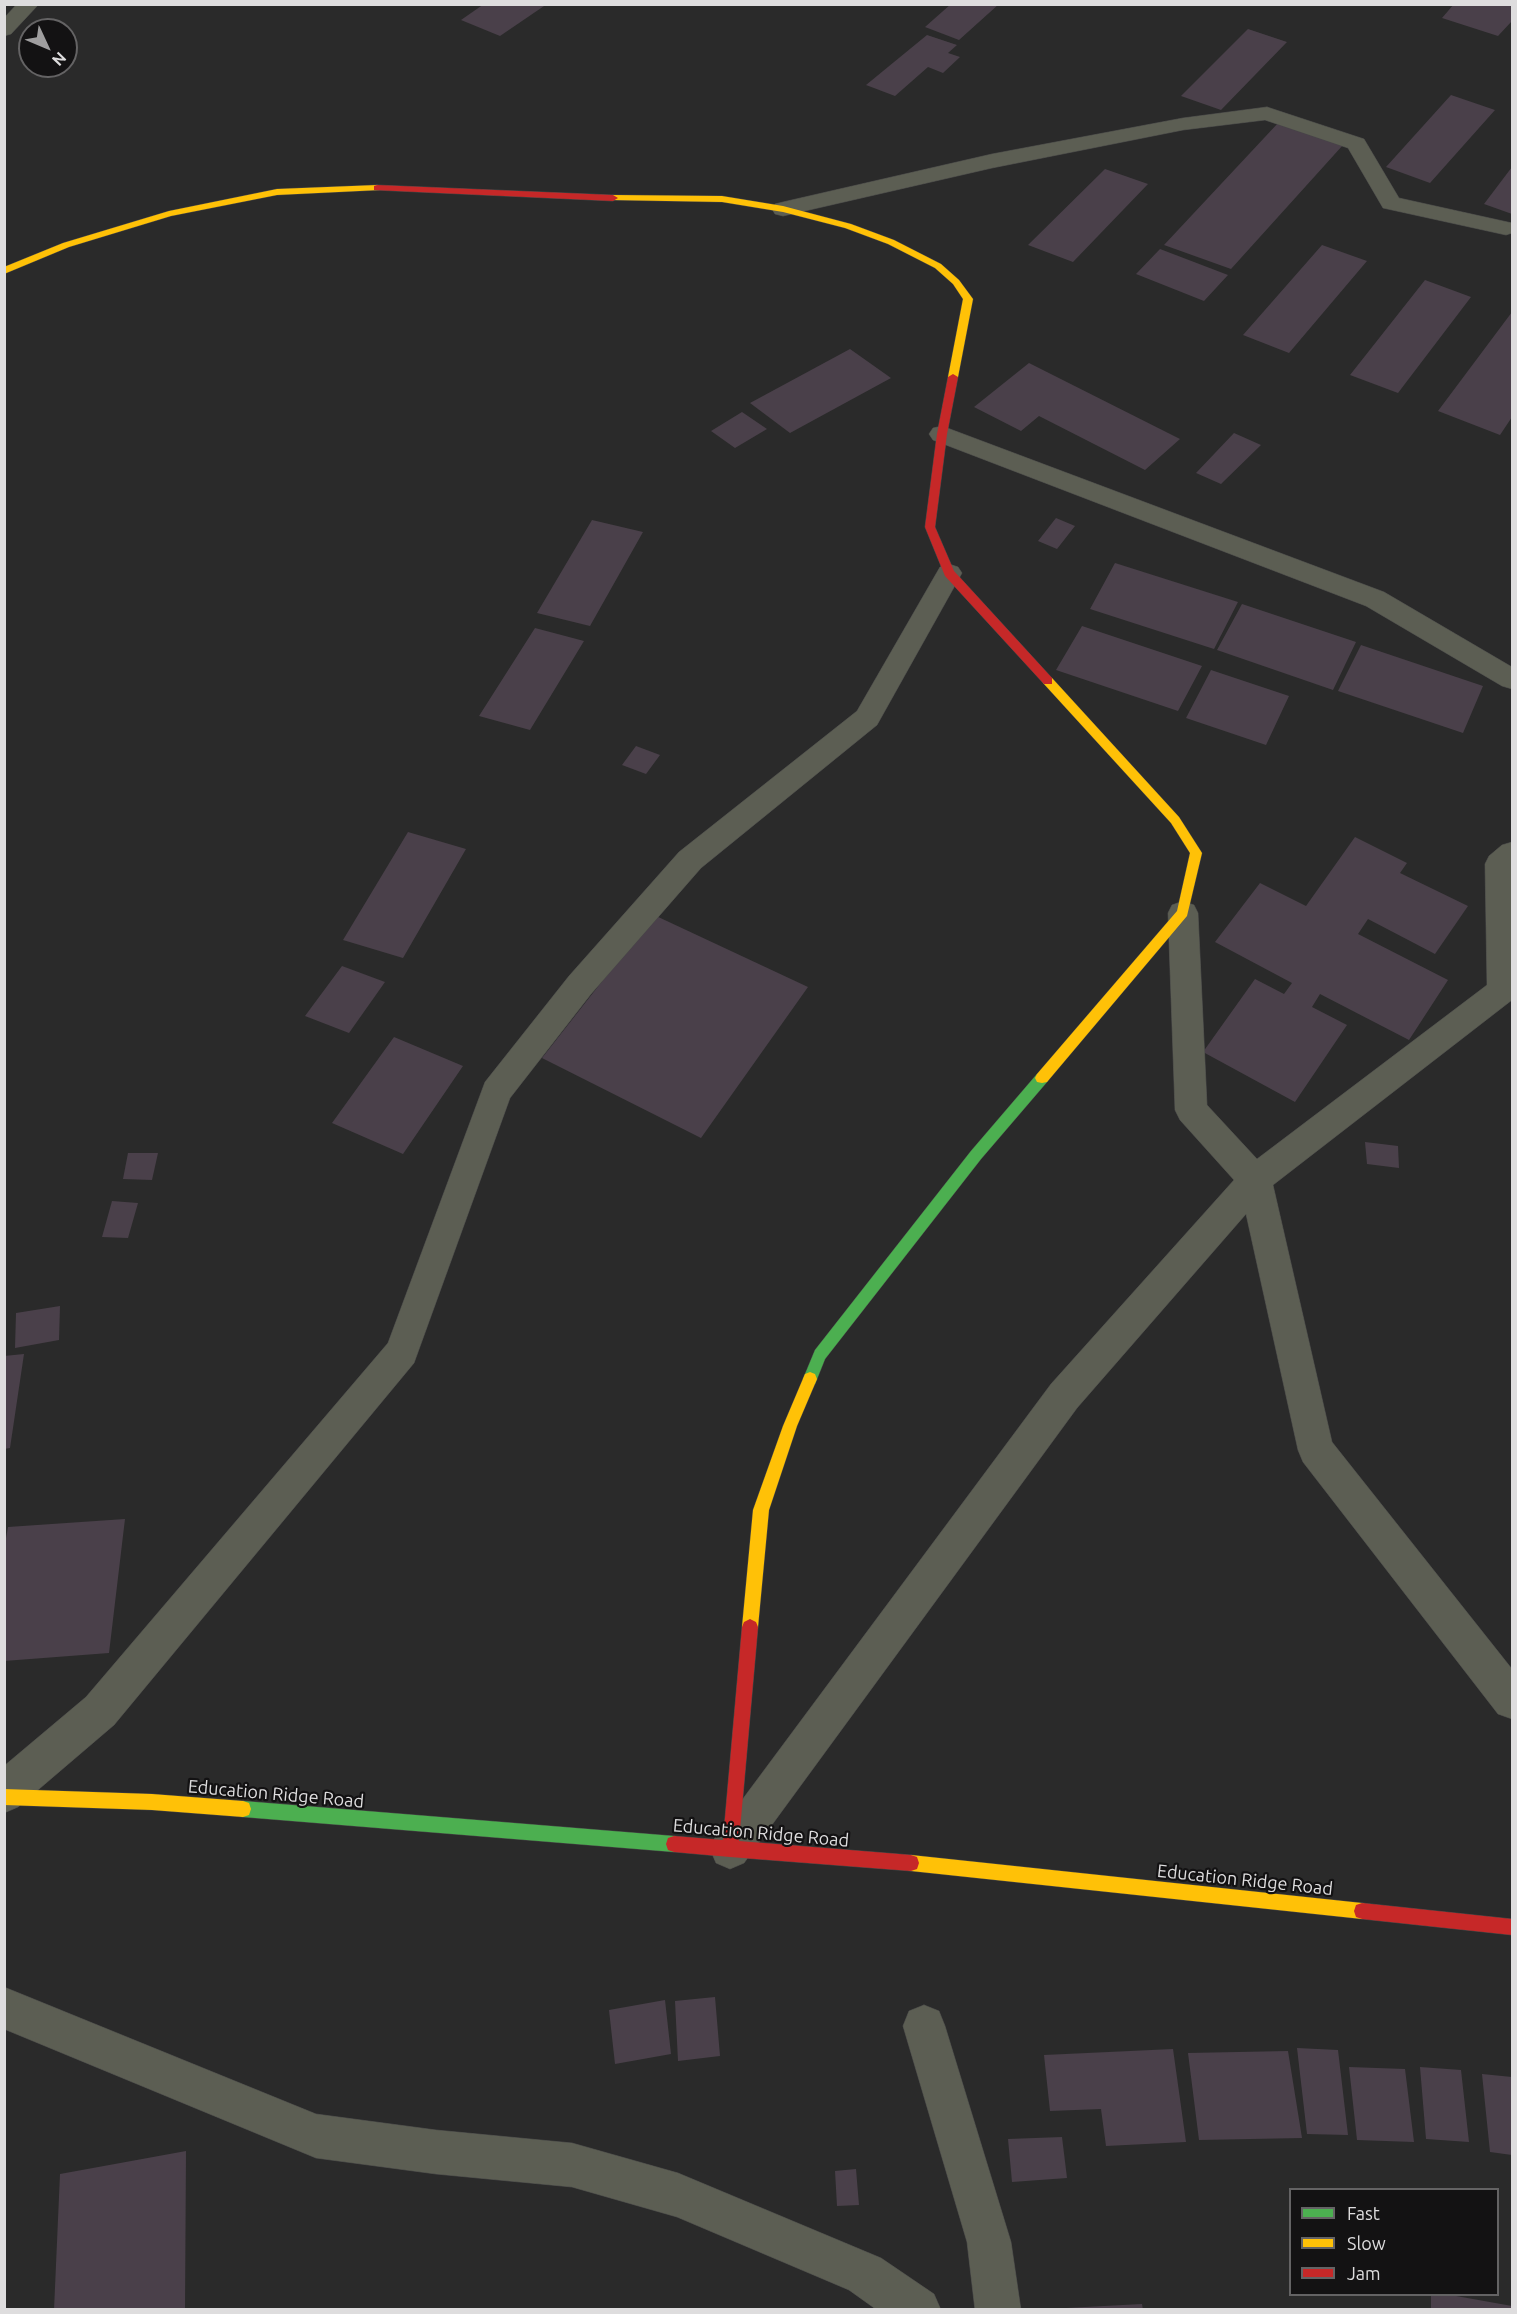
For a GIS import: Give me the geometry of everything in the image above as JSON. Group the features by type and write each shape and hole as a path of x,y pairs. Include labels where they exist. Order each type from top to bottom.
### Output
{"street":[{"path":"4,30 29,4"},
{"path":"783,209 1004,159 1183,124 1268,113 1356,144 1391,202 1506,228"},
{"path":"4,271 66,245 170,214 277,192 391,187 664,200 722,199 783,209 848,226 891,242 938,266 956,282 968,299 942,434 930,527 949,573 1175,820 1196,853 1183,914 1191,1110 1255,1180 1316,1450 1512,1700"},
{"path":"942,434 1375,599 1512,679"},
{"path":"4,1795 100,1711 402,1352 496,1092 580,985 690,860 867,718 949,573"},
{"path":"730,1848 1064,1396 1255,1180 1503,990 1500,864 1512,853"},
{"path":"730,1848 761,1510 790,1426 819,1355 976,1155 1183,914"},
{"name":"Education Ridge Road","path":"4,1795 152,1803 947,1866 1512,1927"},
{"path":"4,2008 315,2136 436,2152 572,2165 678,2195 865,2274 918,2310"},
{"path":"924,2026 989,2242 998,2310"}],"building":[{"path":"484,4 547,4 500,36 461,20"},
{"path":"951,4 999,4 959,40 925,27"},
{"path":"1454,4 1512,4 1512,21 1498,36 1442,18"},
{"path":"1248,29 1287,42 1221,110 1181,96"},
{"path":"927,35 957,45 948,53 960,57 943,73 928,67 895,96 866,85"},
{"path":"1451,95 1495,110 1430,183 1386,167"},
{"path":"1279,122 1343,145 1231,269 1164,245"},
{"path":"1512,167 1512,214 1484,204"},
{"path":"1105,169 1148,184 1073,262 1028,245"},
{"path":"1322,245 1367,261 1289,353 1243,335"},
{"path":"1160,249 1228,275 1204,301 1136,274"},
{"path":"1425,280 1471,297 1398,393 1350,375"},
{"path":"1512,312 1512,417 1500,435 1438,411"},
{"path":"850,349 891,378 790,433 750,403"},
{"path":"1029,363 1180,439 1145,470 1039,416 1021,431 974,407"},
{"path":"742,412 767,429 735,448 711,431"},
{"path":"1234,433 1261,445 1221,484 1196,473"},
{"path":"1056,518 1075,526 1057,549 1038,541"},
{"path":"592,520 643,532 590,626 537,613"},
{"path":"1115,563 1238,602 1214,649 1090,609"},
{"path":"1242,604 1356,642 1333,690 1217,650"},
{"path":"1082,626 1202,666 1178,711 1056,670"},
{"path":"535,628 584,641 530,730 479,716"},
{"path":"1361,645 1483,686 1463,733 1338,691"},
{"path":"1211,670 1289,696 1266,745 1186,718"},
{"path":"636,746 660,755 646,774 622,765"},
{"path":"408,832 466,849 403,958 343,940"},
{"path":"1355,837 1407,863 1400,873 1468,906 1435,954 1368,919 1358,934 1448,980 1409,1040 1320,994 1312,1007 1347,1025 1295,1102 1203,1052 1255,979 1284,994 1292,983 1215,942 1260,883 1306,906"},
{"path":"654,915 808,987 701,1138 542,1058"},
{"path":"342,966 385,982 349,1033 305,1016"},
{"path":"394,1037 463,1066 403,1154 332,1123"},
{"path":"1365,1142 1398,1146 1399,1168 1367,1164"},
{"path":"128,1153 158,1153 152,1180 123,1179"},
{"path":"112,1201 138,1203 128,1238 102,1237"},
{"path":"60,1306 59,1340 15,1348 16,1313"},
{"path":"24,1354 10,1448 4,1449 4,1356"},
{"path":"125,1519 109,1653 4,1661 4,1549 8,1527"},
{"path":"715,1997 720,2056 678,2061 675,2001"},
{"path":"665,2000 671,2054 615,2064 609,2010"},
{"path":"1297,2048 1338,2050 1348,2135 1307,2134"},
{"path":"1173,2049 1186,2142 1106,2146 1101,2109 1050,2111 1044,2055"},
{"path":"1288,2051 1302,2138 1199,2140 1188,2053"},
{"path":"1349,2067 1405,2069 1414,2142 1357,2140"},
{"path":"1420,2067 1461,2070 1469,2142 1426,2139"},
{"path":"1482,2074 1512,2077 1512,2155 1490,2152"},
{"path":"1062,2137 1067,2178 1012,2182 1008,2139"},
{"path":"186,2151 185,2310 54,2310 60,2174"},
{"path":"856,2169 859,2205 837,2206 835,2171"},
{"path":"1431,2296 1456,2296 1512,2306 1512,2310 1431,2310"},
{"path":"1142,2304 1143,2310 1066,2310 1066,2308"}],"traffic: fast":[{"path":"810,1379 820,1355 976,1155 1042,1078"},
{"path":"243,1809 674,1844"}],"traffic: slow":[{"path":"4,271 66,245 169,214 277,192 377,188"},
{"path":"613,198 722,199 783,209 848,226 891,242 938,266 956,282 968,299 953,377"},
{"path":"1042,1078 1183,913 1196,853 1175,820 1048,681"},
{"path":"750,1627 761,1510 790,1426 810,1379"},
{"path":"4,1797 152,1802 243,1809"},
{"path":"911,1863 1362,1911"}],"traffic: jam":[{"path":"377,188 613,198"},
{"path":"953,377 942,434 930,527 949,573 1048,681"},
{"path":"730,1849 750,1627"},
{"path":"674,1844 911,1863"},
{"path":"1362,1911 1512,1927"}]}
